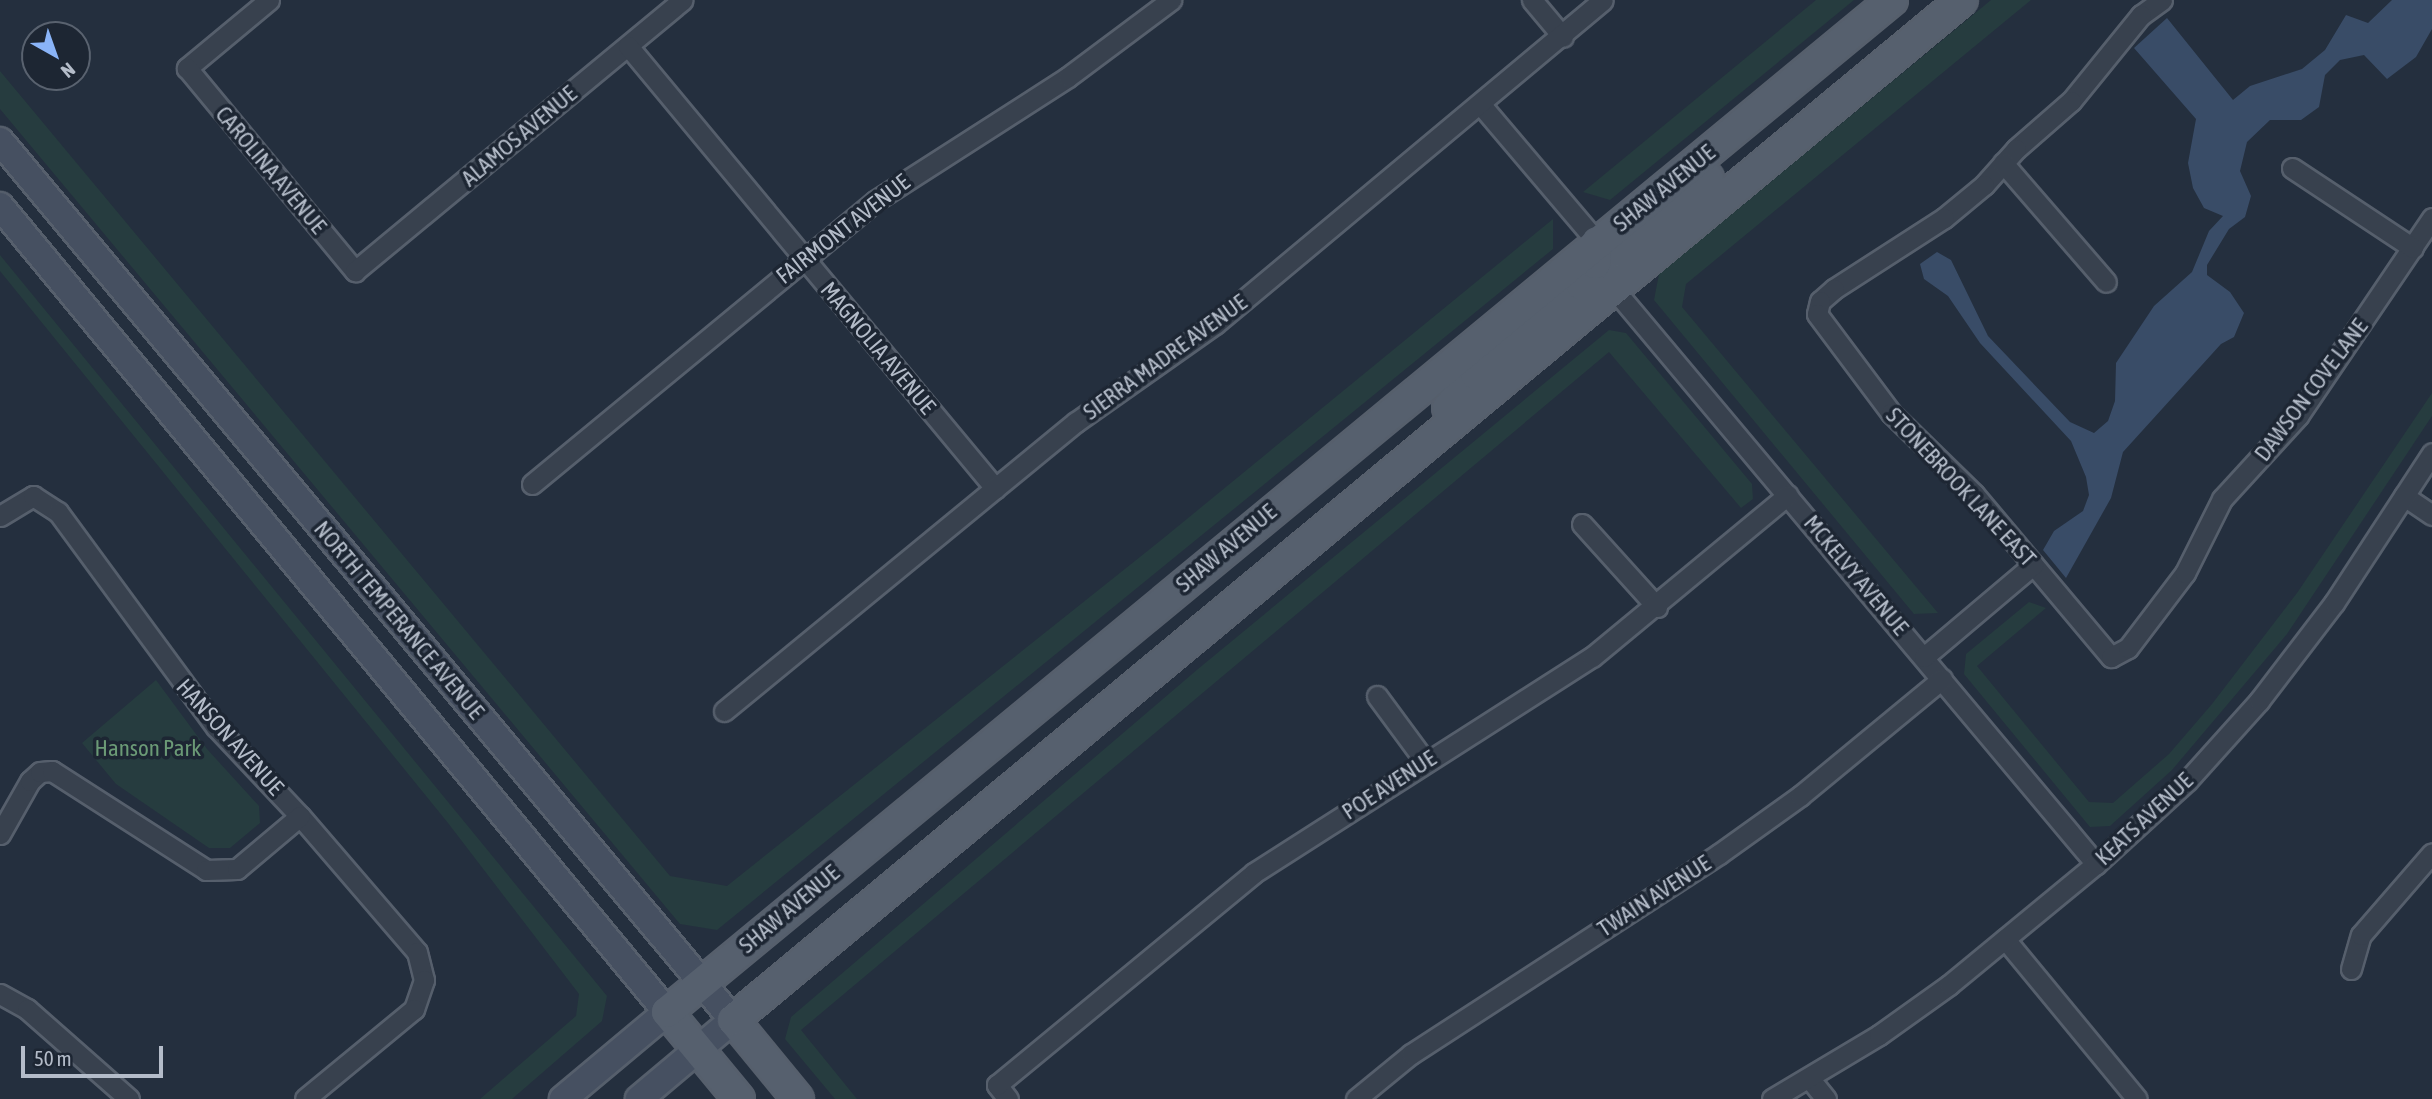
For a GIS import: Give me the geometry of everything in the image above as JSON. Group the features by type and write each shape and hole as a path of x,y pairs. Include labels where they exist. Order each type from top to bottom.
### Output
{"main road":[{"name":"SHAW AVENUE","path":"563,1099 701,982 1892,0"},
{"name":"SHAW AVENUE","path":"639,1099 1962,0"},
{"path":"1613,288 1610,269 1620,251 1743,147 1805,72"},
{"name":"NORTH TEMPERANCE AVENUE","path":"0,141 798,1099"},
{"name":"NORTH TEMPERANCE AVENUE","path":"0,206 740,1099"},
{"path":"1406,460 1476,374 1582,285 1594,263 1597,242"}],"street":[{"name":"CAROLINA AVENUE","path":"269,0 187,68 355,271"},
{"name":"ALAMOS AVENUE","path":"355,271 683,0"},
{"name":"FAIRMONT AVENUE","path":"532,484 804,258 925,165 1068,77 1171,0"},
{"path":"1532,0 1563,37"},
{"name":"SIERRA MADRE AVENUE","path":"724,711 1076,422 1215,324 1563,37 1603,0"},
{"path":"2106,282 2003,163 2071,101 2136,8 2162,0"},
{"name":"MAGNOLIA AVENUE","path":"628,46 995,488"},
{"path":"1481,105 1597,242"},
{"name":"STONEBROOK LANE EAST","path":"2003,163 1944,218 1834,289 1820,302 1817,314 1891,413 1974,494 2111,657"},
{"path":"2292,168 2413,248"},
{"name":"DAWSON COVE LANE","path":"2111,657 2128,648 2185,573 2222,499 2298,416 2432,218"},
{"name":"MCKELVY AVENUE","path":"1613,288 2096,864"},
{"name":"KEATS AVENUE","path":"1772,1099 1879,1035 2005,939 2096,864 2187,781 2259,701 2334,603 2432,453"},
{"name":"POE AVENUE","path":"1002,1092 1254,873 1425,761 1592,657 1657,607 1788,495"},
{"name":"HANSON AVENUE","path":"0,516 33,496 58,512 216,727 300,816 416,952 424,979 414,1009 305,1099"},
{"path":"2404,496 2432,515"},
{"path":"1582,524 1657,607"},
{"path":"1924,657 2034,565"},
{"name":"TWAIN AVENUE","path":"1356,1099 1411,1054 1719,854 1800,796 1942,679"},
{"path":"1377,696 1425,761"},
{"path":"0,834 20,794 40,772 64,776 206,870 237,869 300,816"},
{"path":"2351,969 2361,935 2432,853"},
{"path":"2005,939 2137,1099"},
{"path":"0,994 27,1009 129,1099"},
{"path":"1809,1078 1826,1099"}],"green space":[{"path":"1816,0 1854,0 1610,200 1583,192"},
{"path":"1991,0 2031,0 1686,284 1682,307 1938,613 1914,614 1654,300 1659,274"},
{"path":"0,71 670,876 727,886 1160,541 1553,219 1553,249 717,930 680,924 0,109"},
{"path":"0,255 607,996 602,1021 512,1099 480,1099 576,1016 579,994 448,823 0,271"},
{"path":"1609,330 1626,333 1752,484 1753,499 1741,508 1609,352 801,1030 857,1099 835,1099 785,1039 791,1017 1198,669"},
{"path":"2432,393 2432,416 2287,634 2172,770 2110,826 2090,827 1964,674 1966,654 2029,602 2046,608 1977,666 2089,802 2113,803 2169,754 2212,704 2297,593"},
{"name":"Hanson Park","path":"156,680 207,749 259,806 260,823 230,848 209,848 116,784 82,743"}],"water":[{"path":"2392,0 2432,0 2432,29 2416,57 2387,79 2364,55 2340,60 2325,75 2319,107 2301,120 2270,120 2247,142 2240,171 2251,196 2245,217 2229,229 2207,265 2207,275 2230,292 2244,313 2234,337 2221,344 2123,452 2111,498 2066,578 2043,550 2054,531 2083,511 2089,495 2086,477 2071,441 1980,343 1948,296 1924,279 1920,264 1937,252 1951,260 1988,336 2070,422 2094,433 2108,421 2115,401 2116,363 2154,306 2192,272 2209,231 2223,216 2204,208 2193,188 2188,163 2196,119 2134,48 2167,18 2233,100 2250,86 2302,69 2325,50 2346,15 2368,23"}]}
